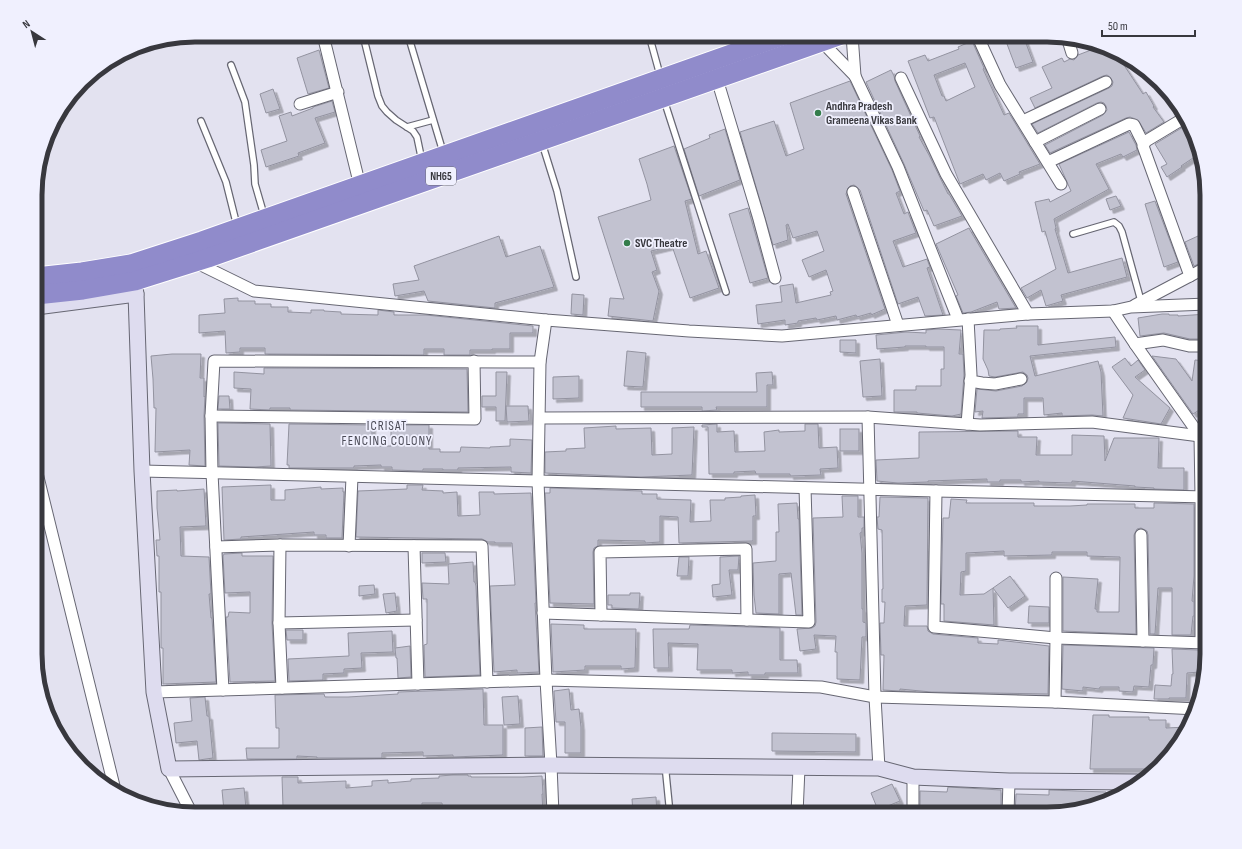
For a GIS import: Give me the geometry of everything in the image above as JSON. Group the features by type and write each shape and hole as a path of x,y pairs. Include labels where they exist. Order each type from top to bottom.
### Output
{"highway":[{"name":"NH65","path":"42,294 83,290 134,280 195,262 506,144 661,79 765,42"},
{"name":"NH65","path":"42,276 82,272 134,280 238,229 423,163 444,156 506,144 541,141 822,42"}],"street":[{"path":"325,42 360,186"},
{"path":"822,42 855,76 898,167 963,319 970,381 967,424"},
{"path":"853,42 855,76"},
{"path":"980,42 1000,85 1061,184"},
{"path":"1070,44 1072,53"},
{"path":"901,78 946,174 1028,314"},
{"path":"717,79 759,219 774,278"},
{"path":"1023,122 1106,82"},
{"path":"300,104 338,92"},
{"path":"1035,142 1100,109"},
{"path":"1143,143 1181,120"},
{"path":"1048,162 1129,124 1134,126 1143,143 1143,149 1190,276"},
{"path":"853,192 898,325"},
{"path":"195,262 254,291 546,320 689,331 782,336 1028,314 1113,311 1131,307 1200,304"},
{"path":"1131,307 1200,271"},
{"path":"42,305 134,280 142,471 154,692 169,769 188,807"},
{"path":"1113,311 1200,436"},
{"path":"546,320 540,362 538,481 552,807"},
{"path":"1135,344 1163,340 1188,346 1200,346"},
{"path":"223,690 212,473 211,416 214,361 540,362"},
{"path":"211,416 474,419 474,361"},
{"path":"970,381 996,384 1021,379"},
{"path":"540,418 868,417 980,425 1092,422 1200,436"},
{"path":"868,417 875,697 879,768"},
{"path":"142,471 936,492 1200,497"},
{"path":"349,546 352,477"},
{"path":"544,613 809,622 805,488"},
{"path":"936,492 934,627 1056,638 1200,642"},
{"path":"42,493 113,784"},
{"path":"1141,535 1143,641"},
{"path":"216,547 280,545 482,546 487,682"},
{"path":"280,545 279,623 282,688"},
{"path":"414,546 418,684"},
{"path":"601,615 600,552 746,549 747,620"},
{"path":"1054,702 1056,578"},
{"path":"279,623 416,620"},
{"path":"154,692 546,680 821,687 875,697 1054,702 1190,709"},
{"path":"169,769 551,765 879,768 913,777 1009,781 1131,782"},
{"path":"797,807 799,768"},
{"path":"913,777 913,807"},
{"path":"1008,807 1009,781"}],"lane":[{"path":"365,42 378,96 382,106 396,120 413,131 417,137 423,163"},
{"path":"410,42 444,156"},
{"path":"651,42 661,79"},
{"path":"231,65 245,102 254,165 255,184 266,219"},
{"path":"663,98 726,292"},
{"path":"407,127 433,120"},
{"path":"201,121 226,182 238,229"},
{"path":"541,141 557,191 576,277"},
{"path":"1073,234 1114,222 1119,226 1122,232 1141,302"},
{"path":"666,766 669,807"}],"building":[{"path":"972,42 1004,115 1009,113 1040,164 1019,172 1020,174 1004,181 1000,173 986,180 983,174 960,184 934,117 930,118 908,61 925,55 928,61 959,49 958,47","holes":["965,63 975,87 946,101 944,96 942,96 934,75"]},
{"path":"1013,42 1026,42 1033,62 1016,68 1007,44"},
{"path":"1090,48 1121,61 1143,94 1146,92 1154,106 1153,107 1164,122 1146,133 1138,120 1130,117 1126,118 1050,153 1045,145 1103,115 1107,110 1106,106 1101,102 1097,103 1038,133 1032,124 1109,88 1112,86 1113,82 1107,75 1103,76 1035,108 1030,98 1052,88 1042,67 1062,58 1064,62 1070,59 1074,60 1078,55 1091,50"},
{"path":"319,50 329,88 308,94 297,58"},
{"path":"891,70 920,136 919,137 948,194 962,216 934,226 927,210 924,211 866,82"},
{"path":"850,81 892,170 900,191 896,193 904,214 908,212 916,233 893,241 903,267 927,259 930,267 927,268 943,315 925,316 918,297 898,304 860,190 854,185 848,188 846,194 885,309 871,315 871,313 857,317 856,315 837,320 836,316 817,320 816,318 798,321 798,323 785,325 785,320 758,324 756,305 782,302 780,286 793,284 796,303 831,295 830,292 833,291 826,270 809,277 802,260 824,251 817,231 793,238 788,224 786,225 788,240 773,245 740,132 774,121 786,156 804,149 790,103"},
{"path":"273,89 280,109 266,113 260,94"},
{"path":"332,101 335,112 315,118 325,143 298,153 299,156 266,167 261,150 287,141 279,116 291,112 292,116"},
{"path":"1184,127 1195,156 1167,177 1161,167 1167,164 1155,144"},
{"path":"725,129 740,180 699,196 684,149 710,138 709,135"},
{"path":"1129,132 1137,150 1123,157 1121,154 1096,164 1109,189 1054,219 1055,229 1068,273 1122,258 1127,277 1061,295 1063,301 1046,306 1041,290 1027,298 1021,288 1056,269 1045,231 1042,232 1035,202 1049,199 1050,202 1071,191 1059,164"},
{"path":"674,146 692,199 685,201 698,254 706,251 719,288 690,298 672,246 651,251 657,270 652,272 659,291 653,321 608,316 610,298 624,299 598,217 651,200 639,159"},
{"path":"1116,196 1121,206 1110,210 1106,199"},
{"path":"1155,201 1178,262 1164,267 1145,204"},
{"path":"748,208 768,278 750,283 729,214"},
{"path":"969,228 1016,308 999,309 997,302 971,312 963,313 956,296 958,295 936,244"},
{"path":"499,236 506,257 540,246 554,287 495,303 495,308 428,301 424,291 395,296 393,284 419,280 414,266"},
{"path":"1198,236 1200,240 1200,263 1194,266 1185,242"},
{"path":"572,294 584,295 583,315 571,314"},
{"path":"238,298 238,301 255,301 255,304 271,304 271,307 288,307 288,312 311,313 311,310 324,310 341,312 341,314 378,315 378,310 394,312 394,315 426,315 533,326 533,333 510,333 510,349 470,350 470,355 444,355 444,349 424,349 424,355 265,354 265,348 240,348 240,352 226,353 225,331 199,333 199,315 225,313 224,299"},
{"path":"1162,314 1178,316 1200,314 1200,339 1190,339 1164,333 1140,336 1138,318"},
{"path":"1016,326 1038,326 1038,345 1115,337 1116,347 1030,356 1035,376 1098,361 1101,372 1103,416 1062,416 1062,413 1044,415 1043,398 1024,398 1024,414 1018,414 1018,417 982,418 983,411 975,412 977,389 996,391 1022,386 1027,382 1027,375 1023,372 995,377 989,376 983,359 984,330 1017,328"},
{"path":"926,330 961,330 959,354 963,354 964,375 961,414 952,416 917,412 894,412 894,390 916,390 916,386 941,386 941,369 944,369 944,347 905,346 877,349 876,335 906,332 926,333"},
{"path":"840,340 856,340 856,353 840,352"},
{"path":"627,351 646,353 643,387 624,386"},
{"path":"201,354 200,378 204,378 204,397 205,396 205,466 189,465 190,450 155,452 156,408 154,408 151,356"},
{"path":"1152,356 1176,359 1192,381 1195,360 1200,360 1200,410 1193,414"},
{"path":"1125,358 1131,366 1138,360 1145,370 1135,377 1170,408 1161,424 1123,418 1133,395 1112,367"},
{"path":"880,359 882,396 863,397 860,361"},
{"path":"264,368 467,369 468,412 290,410 290,408 270,408 270,410 250,409 251,389 234,388 234,372 264,374"},
{"path":"496,372 507,372 505,421 496,421 496,407 482,407 482,396 496,396"},
{"path":"772,372 773,385 767,385 767,407 716,407 717,410 702,411 702,407 641,407 641,392 757,392 756,373"},
{"path":"579,376 579,398 553,399 553,377"},
{"path":"219,396 229,396 230,409 218,409"},
{"path":"506,406 528,406 529,421 507,422"},
{"path":"218,423 270,424 271,466 219,466"},
{"path":"289,424 372,425 372,446 391,446 391,425 429,425 429,449 440,449 440,452 460,452 461,447 490,448 510,446 510,439 532,440 531,473 511,472 511,467 458,468 458,470 423,469 423,471 392,470 392,467 381,467 381,465 354,466 354,468 289,468 289,465 287,465"},
{"path":"717,424 717,432 734,431 735,452 765,451 764,432 779,430 779,432 805,431 805,424 818,424 819,448 837,447 838,468 820,469 821,475 790,476 790,474 756,474 755,471 734,472 734,474 709,474 708,427 702,427 702,425"},
{"path":"616,426 616,429 651,428 652,455 672,454 672,428 694,427 692,475 641,477 545,473 545,452 585,448 584,428"},
{"path":"840,429 859,429 859,451 840,451"},
{"path":"1018,431 1018,437 1037,437 1036,455 1072,455 1072,435 1104,436 1105,461 1114,438 1159,438 1158,468 1184,468 1184,490 1154,489 1072,481 1072,483 1039,481 1021,482 1021,480 1000,480 1000,482 987,482 987,479 898,483 877,481 876,460 919,458 919,432"},
{"path":"271,485 271,500 285,500 285,490 321,487 321,489 343,488 342,538 326,538 326,535 314,535 314,532 241,537 241,539 224,540 222,487"},
{"path":"407,485 423,485 422,490 443,491 443,493 457,492 458,516 480,515 479,492 494,492 494,494 531,493 539,672 517,673 517,670 494,672 490,586 515,585 512,543 495,543 482,539 356,537 358,491 407,489"},
{"path":"550,488 642,491 642,494 657,494 657,499 691,500 690,522 711,521 710,500 725,500 725,498 755,495 756,516 753,516 753,541 679,543 678,517 660,516 660,542 645,543 645,541 598,540 598,546 594,548 593,552 594,604 550,603 545,493 550,493"},
{"path":"204,489 206,526 180,527 181,556 209,557 211,594 209,594 216,682 163,684 163,648 161,648 161,592 159,592 159,556 157,556 156,540 160,540 157,491"},
{"path":"842,496 858,496 858,517 864,517 864,528 862,528 862,532 860,533 862,553 862,609 863,622 866,623 866,637 862,637 860,680 837,679 837,652 835,652 836,636 814,635 816,649 800,651 797,629 812,628 815,626 816,622 813,518 843,517"},
{"path":"880,497 928,498 927,605 905,606 904,626 927,626 928,631 933,634 978,638 978,643 998,644 998,640 1049,646 1048,694 931,692 900,689 900,691 883,690 884,655 881,655 880,623 884,623 885,602 882,602 882,530 878,529 877,517 879,517"},
{"path":"951,499 967,500 966,503 1034,503 1034,506 1135,504 1135,508 1154,508 1154,503 1194,504 1194,576 1192,601 1194,602 1194,616 1191,635 1172,635 1172,588 1158,588 1155,634 1150,634 1148,535 1147,531 1141,528 1137,529 1134,535 1136,634 1063,631 1063,577 1098,579 1095,609 1097,609 1097,612 1119,612 1120,557 1087,556 1087,552 1052,552 1052,555 1004,556 1004,551 966,553 966,571 961,572 960,595 984,594 993,588 994,625 944,621 944,604 941,604 943,518 949,518"},
{"path":"797,503 799,519 802,615 796,615 791,573 779,574 779,614 756,613 753,563 776,561 776,532 779,532 778,504"},
{"path":"242,553 242,556 273,556 272,623 275,681 230,682 226,617 228,617 229,612 250,613 250,592 225,593 223,556 224,554"},
{"path":"422,553 445,553 446,562 422,563"},
{"path":"739,556 738,570 729,570 732,595 713,597 712,585 720,584 720,557"},
{"path":"679,557 689,557 688,576 677,576"},
{"path":"473,562 474,582 476,586 480,675 425,677 424,645 427,644 427,599 423,599 422,583 449,584 448,564"},
{"path":"1010,576 1025,596 1008,608 993,588"},
{"path":"374,585 375,594 359,596 359,586"},
{"path":"395,593 397,611 386,613 383,594"},
{"path":"630,593 640,593 639,609 612,608 612,605 608,605 608,595 630,595"},
{"path":"1029,606 1049,607 1049,623 1028,623"},
{"path":"551,624 584,625 584,629 636,629 635,668 621,669 621,666 585,666 585,670 553,672"},
{"path":"690,625 780,628 780,660 797,660 798,673 765,673 765,675 748,675 748,672 732,673 732,670 697,670 698,644 668,643 669,668 654,668 653,629 689,629"},
{"path":"286,630 303,630 303,640 287,640"},
{"path":"392,631 393,652 361,653 362,668 344,669 344,673 323,674 323,680 289,681 288,659 349,656 348,633"},
{"path":"1063,645 1154,648 1149,687 1134,686 1133,692 1119,691 1119,687 1100,687 1099,689 1083,687 1083,691 1062,689"},
{"path":"410,646 411,677 398,678 395,648"},
{"path":"1172,649 1199,650 1199,672 1187,673 1186,698 1154,699 1155,685 1171,686 1173,674"},
{"path":"483,689 484,725 503,725 503,755 453,757 453,755 423,756 423,752 382,753 382,758 317,758 297,756 297,759 247,759 246,748 279,748 279,728 276,728 275,695 324,694 325,697 348,697 398,694 398,692"},
{"path":"569,689 571,710 579,709 581,753 565,753 565,722 556,722 554,691"},
{"path":"518,696 520,724 504,725 502,697"},
{"path":"205,697 207,716 209,716 213,758 199,760 197,741 176,743 174,723 192,721 190,698"},
{"path":"1093,715 1109,715 1109,717 1149,717 1149,720 1166,720 1166,728 1181,727 1162,755 1148,769 1090,769"},
{"path":"542,727 543,756 525,756 525,728"},
{"path":"772,733 856,734 856,752 772,751"},
{"path":"439,776 542,776 543,807 442,807 442,803 422,803 422,807 283,807 282,777 298,777 298,783 346,781 346,788 372,786 372,781 388,780 388,783 411,781 411,779 439,778"},
{"path":"892,784 900,801 885,807 877,807 871,793"},
{"path":"948,787 1001,790 1001,807 920,807 920,791 947,792"},
{"path":"244,788 246,807 224,807 222,790"},
{"path":"1049,790 1106,792 1106,795 1096,799 1067,806 1015,807 1016,794 1049,795"},
{"path":"656,797 657,807 633,807 632,799"}],"place":[{"name":"Andhra Pradesh Grameena Vikas Bank","path":"818,113"},
{"name":"SVC Theatre","path":"627,243"}],"district":[{"name":"ICRISAT FENCING COLONY","path":"387,434"}]}
